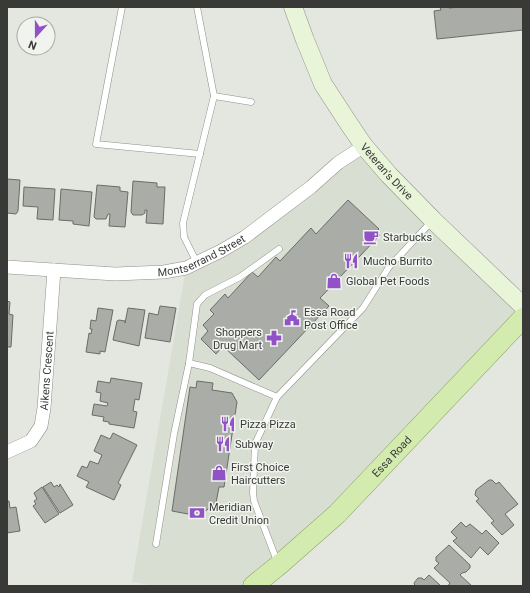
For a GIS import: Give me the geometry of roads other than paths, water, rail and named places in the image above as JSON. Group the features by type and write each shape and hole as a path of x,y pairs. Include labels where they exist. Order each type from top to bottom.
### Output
{"main road":[{"name":"Veteran's Drive","path":"294,7 305,40 323,84 348,124 364,146 389,175 433,220 523,306"},
{"name":"Essa Road","path":"253,586 337,514 523,318"}],"street":[{"name":"Montserrand Street","path":"7,267 115,274 164,272 186,268 222,251 245,237 311,187 338,163 364,146"},
{"name":"Aikens Crescent","path":"7,452 31,441 41,426 44,408 54,270"}],"lane":[{"path":"122,7 96,144 200,154"},
{"path":"196,263 184,237 183,223 214,96 197,7"},
{"path":"214,96 250,102"},
{"path":"279,565 254,501 255,444 278,397 362,308 389,266 433,220"},
{"path":"156,544 174,434 189,363 197,304 205,295 240,277 279,249"},
{"path":"189,363 210,368 278,397"}],"place":[{"name":"Starbucks","path":"371,237"},
{"name":"Mucho Burrito","path":"351,261"},
{"name":"Global Pet Foods","path":"334,281"},
{"name":"Essa Road Post Office","path":"292,318"},
{"name":"Shoppers Drug Mart","path":"274,338"},
{"name":"Pizza Pizza","path":"228,424"},
{"name":"Subway","path":"223,444"},
{"name":"First Choice Haircutters","path":"219,473"},
{"name":"Meridian Credit Union","path":"197,513"}]}
